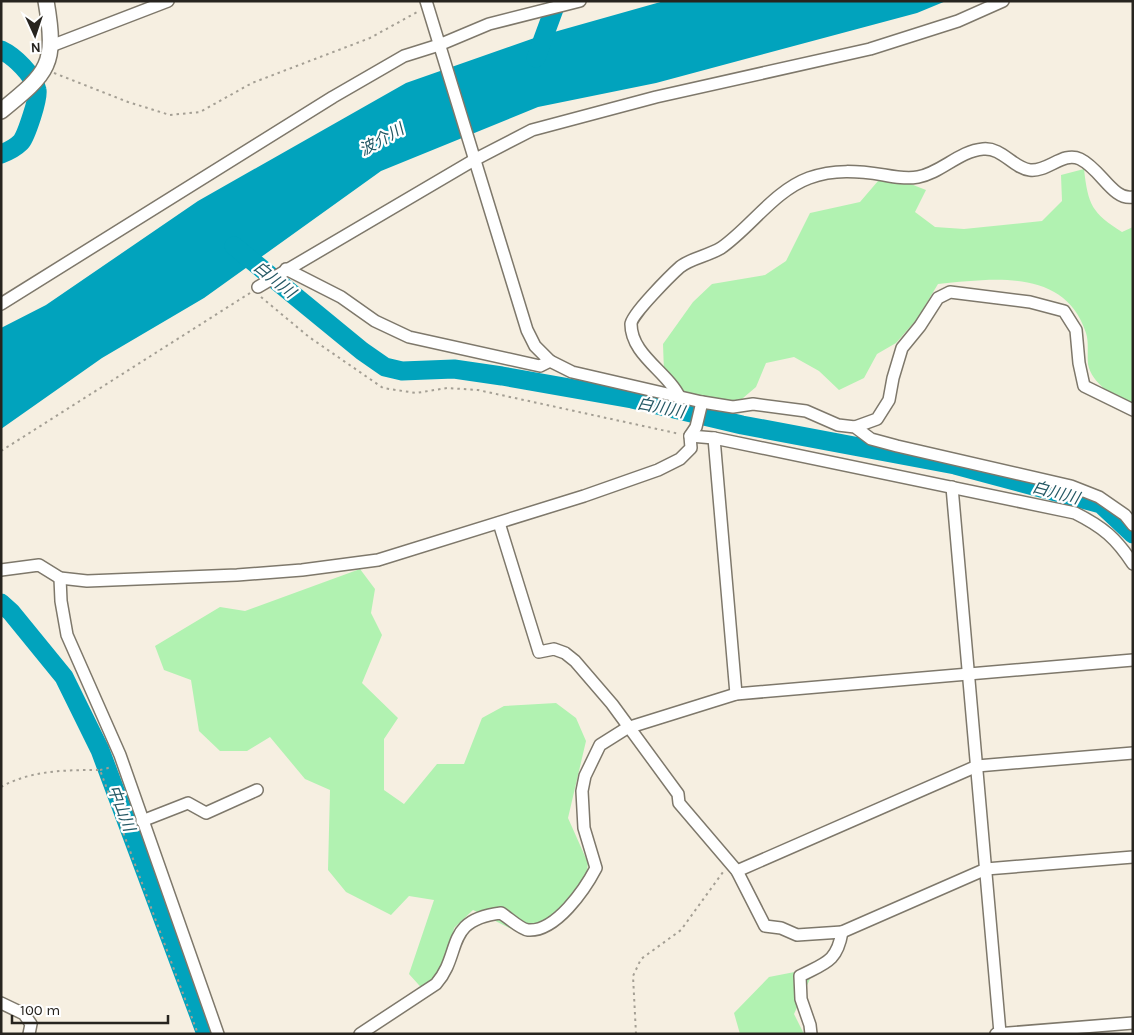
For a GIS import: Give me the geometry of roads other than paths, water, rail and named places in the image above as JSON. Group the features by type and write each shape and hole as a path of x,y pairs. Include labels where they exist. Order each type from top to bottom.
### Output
{"main road":[{"path":"1,111 38,78 51,46 46,1"}],"street":[{"path":"51,46 168,1"},
{"path":"1,304 333,97 404,56 440,49 489,24 580,1"},
{"path":"257,291 286,269 474,160 532,130 656,97 870,49 958,21 1003,1"},
{"path":"427,4 527,330 536,346 550,361 572,372 702,405 733,407 753,404 806,411 838,425 855,427 876,419 889,400 902,348 920,326 938,298 950,292 1030,302 1064,311 1076,330 1079,363 1084,386 1133,410"},
{"path":"680,398 632,338 631,321 636,311 681,265 719,249 742,232 788,190 808,178 829,172 855,170 909,179 921,177 970,152 984,148 996,150 1028,170 1038,170 1066,157 1079,158 1097,170 1117,195 1127,198 1133,197"},
{"path":"286,269 341,297 375,321 409,337 540,366 550,361"},
{"path":"1,570 39,565 60,578 97,580 302,570 378,560 499,523 658,470 680,459 690,448 702,405"},
{"path":"855,427 871,439 1071,486 1100,497 1125,515 1133,526"},
{"path":"693,432 1075,514 1100,525 1116,540 1133,564"},
{"path":"714,438 736,694"},
{"path":"952,487 986,869 998,1033 1133,1023"},
{"path":"499,523 539,652 554,649 565,653 575,661 612,704 627,728 678,794 679,803 737,871 765,926 781,928 797,935 842,932 986,869 1133,856"},
{"path":"60,578 66,635 120,755 218,1034"},
{"path":"360,1034 436,984 444,974 460,932 474,920 485,915 502,913 526,930 537,929 569,908 586,886 596,868 584,828 582,791 585,776 600,746 627,728 736,694 1133,660"},
{"path":"737,871 977,766 1133,753"},
{"path":"142,821 188,803 206,813 257,790"},
{"path":"811,1034 810,1025 801,999 800,976 829,961 840,950 842,932"},
{"path":"1,1003 24,1014 30,1024 29,1034"}],"water":[{"name":"波介川","path":"664,1 946,1 917,13 656,83 538,107 381,171 204,298 102,358 1,429 1,328 46,305 198,201 406,83 540,36"}],"waterway":[{"path":"536,58 557,1"},
{"path":"1,50 17,61 28,72 37,90 32,117 21,142 14,148 1,154"},
{"name":"白川川","path":"234,246 362,351 385,367 402,371 454,369 502,376 632,399 742,425 955,465 1101,504 1133,534"},
{"name":"中山川","path":"1,603 11,612 64,677 100,750 206,1034"}]}
